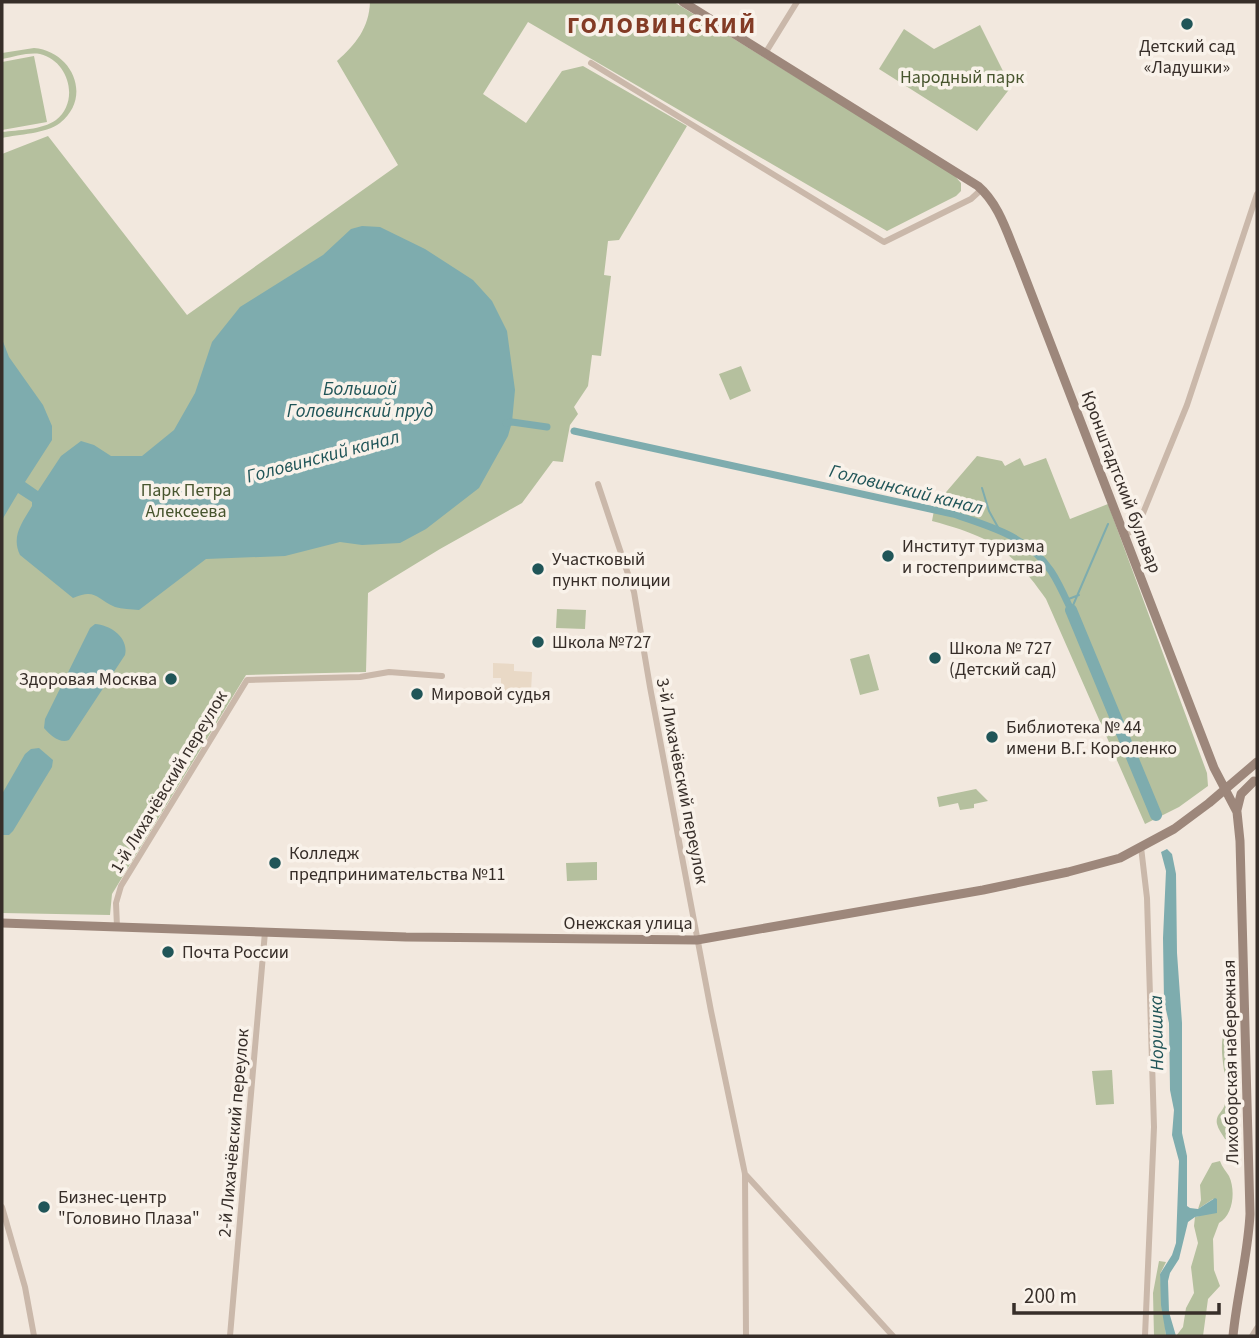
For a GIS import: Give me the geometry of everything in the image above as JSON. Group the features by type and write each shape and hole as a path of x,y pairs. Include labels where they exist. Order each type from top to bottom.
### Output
{"main road":[{"name":"Кронштадтский бульвар","path":"683,2 949,166 982,190 997,209 1214,768 1226,789"},
{"name":"Онежская улица","path":"2,923 407,937 697,940 1068,872 1120,858 1174,829 1257,762"},
{"path":"1226,789 1256,780"},
{"path":"1237,812 1241,794 1256,780"},
{"name":"Лихоборская набережная","path":"1226,789 1237,812 1242,894 1250,1213 1246,1261 1233,1336"}],"street":[{"path":"766,52 797,2"},
{"path":"591,63 884,242 971,199 982,190"},
{"path":"1125,535 1137,528 1187,405 1257,194"},
{"name":"3-й Лихачёвский переулок","path":"598,484 634,592 697,940 745,1174 746,1336"},
{"name":"1-й Лихачёвский переулок","path":"117,927 116,903 121,886 247,680 360,677 389,672 442,676"},
{"path":"1142,847 1147,898 1154,1127 1145,1336"},
{"name":"2-й Лихачёвский переулок","path":"230,1336 265,932"},
{"path":"745,1174 893,1336"},
{"path":"2,1207 25,1287 34,1336"},
{"path":"1252,1336 1257,1328"}],"green space":[{"name":"Парк Петра Алексеева","path":"370,2 674,2 953,174 961,183 961,191 887,231 528,22 483,94 526,123 562,71 583,66 687,126 619,240 608,241 604,275 611,276 601,356 592,355 588,386 574,407 578,414 570,425 563,462 553,461 522,503 368,593 366,672 246,675 112,894 110,915 2,913 2,154 48,136 187,315 398,165 337,61 364,28"},
{"name":"Народный парк","path":"980,25 1011,87 977,131 879,69 904,29 934,49"},
{"path":"34,48 59,57 68,66 74,77 75,101 70,112 54,127 2,138 2,132 44,126 56,120 68,103 68,82 58,65 50,58 40,54 26,54 2,59 2,53"},
{"path":"34,56 47,122 2,130 2,62"},
{"path":"741,366 751,391 730,400 719,374"},
{"path":"977,456 1002,461 1005,466 1020,458 1024,466 1046,458 1070,519 1108,504 1207,773 1208,786 1179,807 1145,824 1046,599 1010,556 998,547 970,533 932,521 935,505"},
{"path":"557,609 586,610 585,629 556,628"},
{"path":"869,654 879,690 860,695 850,659"},
{"path":"976,789 988,801 974,804 974,808 960,810 958,803 939,807 937,797"},
{"path":"597,862 597,880 567,881 566,863"},
{"path":"1226,1026 1234,1027 1234,1141 1225,1139 1217,1121 1225,1104 1226,1094 1222,1045"},
{"path":"1112,1070 1114,1104 1096,1105 1092,1071"},
{"path":"1220,1161 1229,1176 1233,1195 1230,1209 1219,1223 1213,1239 1214,1270 1220,1286 1208,1299 1203,1336 1176,1336 1183,1327 1186,1308 1194,1293 1191,1267 1198,1243 1195,1217 1217,1199 1198,1209 1201,1200 1200,1185 1212,1163"},
{"path":"1159,1261 1166,1262 1160,1274 1166,1336 1154,1336 1153,1293"}],"shaded area":[{"path":"493,663 514,664 514,671 532,672 531,692 501,691 501,678 493,678"}],"water":[{"name":"Большой Головинский пруд","path":"362,226 380,227 425,249 473,280 492,301 507,331 515,390 512,422 508,436 479,488 426,529 400,543 362,545 340,542 285,556 206,559 139,610 115,607 91,594 73,598 20,555 17,536 32,502 18,493 2,520 2,339 9,357 43,405 52,426 52,440 25,482 38,491 61,456 81,441 94,445 111,456 142,456 174,430 195,393 212,342 240,307 323,255 351,229"},
{"path":"95,624 118,634 126,649 125,655 69,740 59,740 44,728 45,719 90,628"},
{"path":"39,748 53,760 52,767 13,831 9,835 3,835 2,794 25,754 31,749"},
{"path":"1167,849 1172,854 1176,874 1177,953 1182,1023 1182,1133 1187,1156 1187,1206 1198,1209 1217,1199 1217,1213 1195,1217 1188,1222 1179,1259 1170,1273 1169,1312 1176,1336 1166,1335 1160,1274 1176,1243 1179,1161 1172,1135 1174,1110 1170,1090 1169,1023 1164,1001 1166,871 1161,852"}],"waterway":[{"name":"Головинский канал","path":"506,423 547,427"},
{"name":"Головинский канал","path":"574,431 953,514 980,523 1020,541 1042,559 1057,580 1071,610"},
{"path":"982,488 989,511 999,529"},
{"name":"Норишка","path":"1071,610 1108,524"},
{"name":"Норишка","path":"1066,600 1079,595"},
{"name":"Норишка","path":"1071,610 1156,815"}],"place":[{"name":"Детский сад «Ладушки»","path":"1187,24"},
{"name":"Институт туризма и гостеприимства","path":"888,556"},
{"name":"Участковый пункт полиции","path":"538,569"},
{"name":"Школа №727","path":"538,642"},
{"name":"Школа № 727 (Детский сад)","path":"935,658"},
{"name":"Здоровая Москва","path":"171,679"},
{"name":"Мировой судья","path":"417,694"},
{"name":"Библиотека № 44 имени В.Г. Короленко","path":"992,737"},
{"name":"Колледж предпринимательства №11","path":"275,863"},
{"name":"Почта России","path":"168,952"},
{"name":"Бизнес-центр \"Головино Плаза\"","path":"44,1207"}],"district":[{"name":"ГОЛОВИНСКИЙ","path":"662,25"}]}
